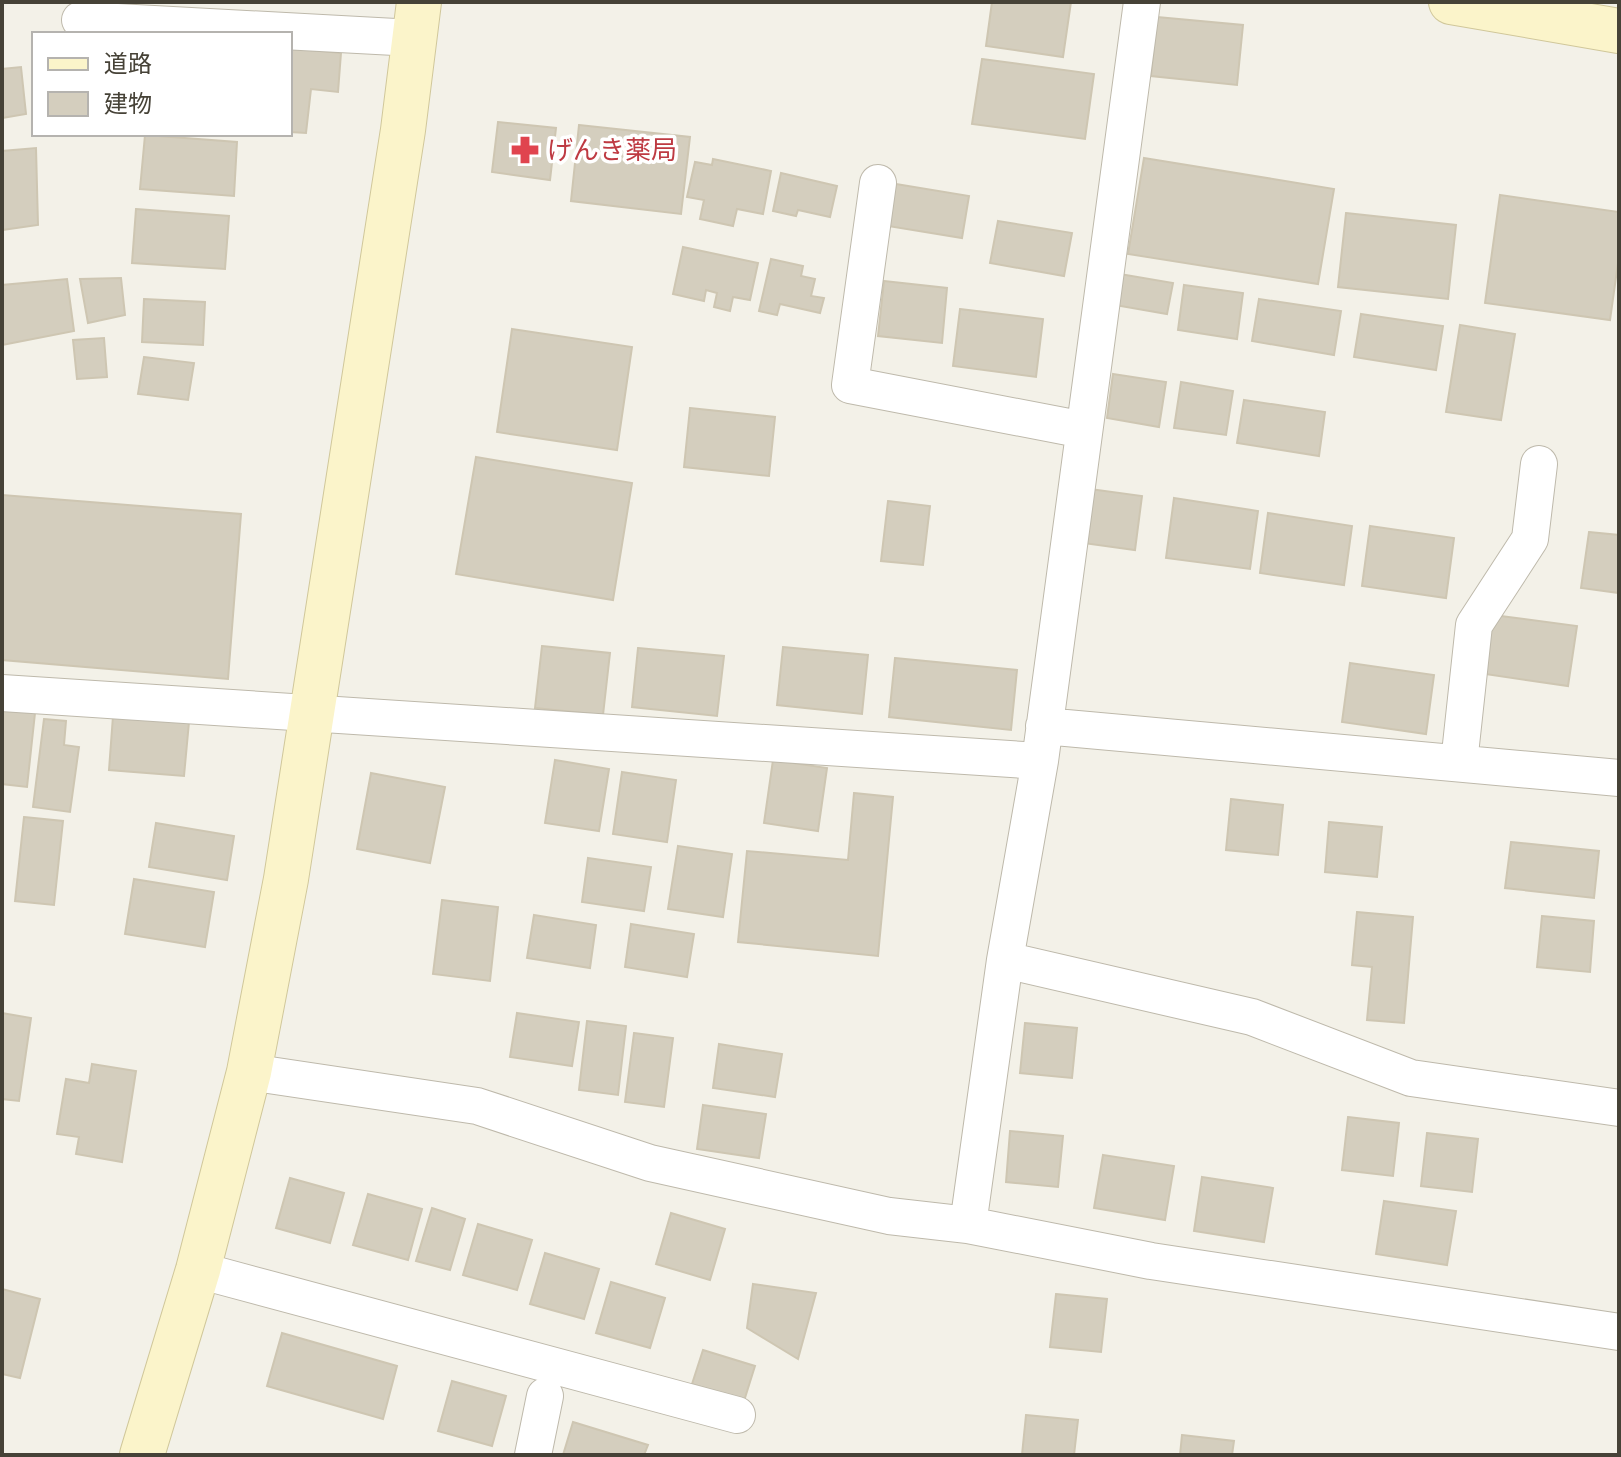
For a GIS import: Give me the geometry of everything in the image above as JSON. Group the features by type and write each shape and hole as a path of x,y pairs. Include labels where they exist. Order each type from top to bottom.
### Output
{"street":[{"path":"968,1225 1005,960 1042,744 1142,2"},
{"path":"1451,2 1619,31"},
{"path":"80,20 416,20 403,130 286,879 249,1072 198,1270 142,1455"},
{"path":"878,183 850,385 1084,430"},
{"path":"1459,763 1474,625 1530,539 1539,464"},
{"path":"2,693 311,713 1459,763 1619,778"},
{"path":"1005,960 1252,1017 1411,1078 1619,1108"},
{"path":"249,1072 477,1106 650,1163 889,1216 968,1225 1151,1261 1619,1332"},
{"path":"198,1270 737,1415"},
{"path":"533,1455 545,1396"}],"building":[{"path":"992,2 1071,2 1063,57 986,46"},
{"path":"1157,17 1243,25 1237,85 1151,76"},
{"path":"292,48 341,53 338,92 311,89 306,133 292,132"},
{"path":"982,59 1094,74 1085,139 972,124"},
{"path":"21,67 26,114 2,118 2,69"},
{"path":"498,122 556,128 550,180 492,172"},
{"path":"579,125 690,137 681,214 571,201"},
{"path":"145,136 237,142 234,196 140,189"},
{"path":"36,148 38,225 2,230 2,151"},
{"path":"1144,158 1334,189 1318,284 1128,254"},
{"path":"713,159 771,171 763,214 737,209 733,226 700,219 704,200 687,197 695,162 712,165"},
{"path":"781,173 837,186 830,217 798,210 796,216 773,211"},
{"path":"896,184 969,196 962,238 888,226"},
{"path":"1500,195 1619,212 1619,256 1610,320 1485,303"},
{"path":"136,209 229,216 225,269 132,263"},
{"path":"1346,213 1456,225 1448,299 1338,287"},
{"path":"998,221 1072,233 1064,276 990,263"},
{"path":"683,247 758,263 750,300 733,297 730,311 714,307 717,293 706,290 704,301 673,294"},
{"path":"771,259 803,266 801,276 815,279 811,296 824,298 820,313 780,304 777,315 759,311"},
{"path":"1114,273 1173,283 1167,314 1109,304"},
{"path":"121,278 125,315 88,323 80,279"},
{"path":"67,279 74,331 2,345 2,285"},
{"path":"884,281 947,288 942,343 878,336"},
{"path":"1184,285 1243,293 1237,339 1178,330"},
{"path":"144,299 205,302 203,345 142,342"},
{"path":"1259,299 1341,311 1334,355 1252,341"},
{"path":"960,309 1043,319 1036,377 953,366"},
{"path":"1361,314 1443,326 1436,370 1354,357"},
{"path":"1460,325 1515,334 1501,420 1446,412"},
{"path":"512,329 632,347 617,450 497,432"},
{"path":"104,338 107,377 77,379 73,340"},
{"path":"144,357 194,363 188,400 138,394"},
{"path":"1113,374 1166,382 1159,427 1107,418"},
{"path":"1181,382 1233,391 1226,435 1174,428"},
{"path":"1244,400 1325,412 1319,456 1237,443"},
{"path":"690,408 775,417 769,476 684,467"},
{"path":"476,457 632,483 613,600 456,574"},
{"path":"1090,489 1142,496 1135,550 1083,543"},
{"path":"2,495 241,514 228,679 2,660"},
{"path":"1174,498 1258,511 1250,569 1166,558"},
{"path":"888,501 930,506 923,565 881,561"},
{"path":"1268,513 1352,526 1344,585 1260,573"},
{"path":"1370,526 1454,538 1446,598 1362,586"},
{"path":"1589,532 1619,535 1619,593 1581,588"},
{"path":"1493,615 1577,626 1568,686 1485,674"},
{"path":"542,646 610,653 603,715 535,708"},
{"path":"783,647 868,655 862,714 777,705"},
{"path":"638,648 724,656 717,716 632,707"},
{"path":"895,658 1017,670 1011,730 889,717"},
{"path":"1350,663 1434,675 1426,734 1342,722"},
{"path":"2,710 35,713 27,787 2,784"},
{"path":"113,716 189,722 184,776 109,770"},
{"path":"44,719 66,721 64,745 79,747 70,812 33,807"},
{"path":"555,760 609,769 599,831 545,823"},
{"path":"773,760 827,768 818,831 764,823"},
{"path":"622,772 676,780 667,842 613,834"},
{"path":"371,773 445,787 430,863 357,849"},
{"path":"854,793 893,797 878,956 738,942 747,851 848,860"},
{"path":"1231,799 1283,805 1278,855 1226,850"},
{"path":"24,817 63,821 54,905 15,901"},
{"path":"1329,822 1382,827 1377,877 1325,872"},
{"path":"156,823 234,836 227,880 149,867"},
{"path":"1511,842 1599,851 1594,898 1505,888"},
{"path":"678,846 732,854 723,917 668,909"},
{"path":"588,858 651,867 644,911 582,902"},
{"path":"134,879 214,892 205,947 125,934"},
{"path":"442,900 498,907 490,981 433,974"},
{"path":"1357,912 1413,917 1404,1023 1367,1020 1372,967 1352,965"},
{"path":"534,915 596,925 590,968 527,958"},
{"path":"1542,916 1594,921 1590,972 1537,967"},
{"path":"631,924 694,934 687,977 625,967"},
{"path":"2,1013 31,1018 19,1101 2,1099"},
{"path":"517,1013 579,1022 572,1066 510,1057"},
{"path":"587,1021 626,1026 618,1095 579,1090"},
{"path":"1025,1023 1077,1028 1072,1078 1020,1073"},
{"path":"634,1033 673,1038 664,1107 625,1102"},
{"path":"719,1044 782,1054 775,1097 713,1088"},
{"path":"92,1064 136,1071 122,1162 76,1154 79,1137 57,1134 66,1079 89,1083"},
{"path":"703,1105 766,1114 759,1158 697,1149"},
{"path":"1348,1117 1399,1123 1393,1176 1342,1170"},
{"path":"1010,1131 1063,1136 1058,1187 1006,1182"},
{"path":"1427,1133 1478,1139 1472,1192 1421,1186"},
{"path":"1103,1155 1174,1166 1165,1220 1094,1208"},
{"path":"1202,1177 1273,1188 1264,1242 1194,1231"},
{"path":"290,1178 344,1193 330,1243 276,1228"},
{"path":"368,1194 422,1209 408,1260 353,1245"},
{"path":"1384,1201 1456,1211 1447,1265 1376,1254"},
{"path":"432,1208 465,1219 450,1270 416,1261"},
{"path":"671,1213 725,1229 710,1280 656,1264"},
{"path":"478,1224 532,1240 517,1290 463,1275"},
{"path":"545,1253 599,1269 584,1319 530,1304"},
{"path":"611,1282 665,1298 650,1348 596,1333"},
{"path":"753,1284 816,1293 798,1359 747,1328"},
{"path":"2,1289 40,1299 20,1378 2,1374"},
{"path":"1056,1294 1107,1299 1101,1352 1050,1347"},
{"path":"282,1333 397,1366 383,1419 267,1386"},
{"path":"703,1350 755,1366 744,1401 692,1384"},
{"path":"452,1381 506,1396 492,1446 438,1431"},
{"path":"1026,1415 1078,1420 1074,1455 1022,1455"},
{"path":"573,1422 648,1445 644,1455 563,1455"},
{"path":"1182,1435 1234,1441 1232,1455 1180,1455"}],"place":[{"name":"げんき薬局","path":"525,150"}]}
